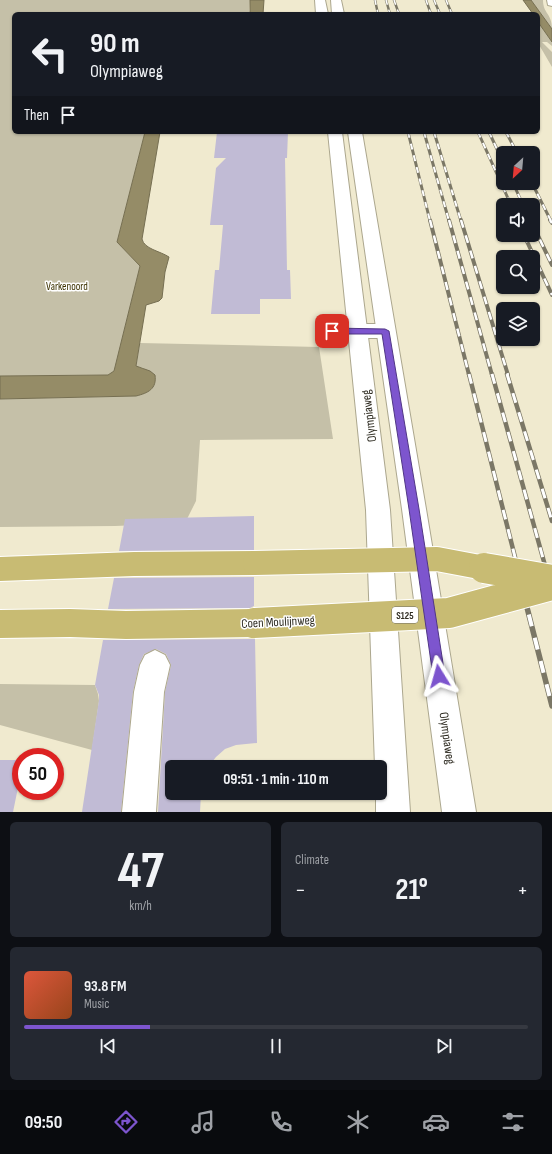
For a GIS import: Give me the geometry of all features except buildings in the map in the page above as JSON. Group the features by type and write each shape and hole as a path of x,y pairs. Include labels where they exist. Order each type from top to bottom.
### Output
{"main road":[{"path":"320,0 322,12"},
{"path":"336,0 338,12"},
{"name":"Olympiaweg","path":"335,134 372,331 415,517 459,812"},
{"name":"Olympiaweg","path":"354,134 372,331 378,510 393,812"},
{"path":"332,331 372,331"},
{"path":"0,569 134,564 437,559 552,580"},
{"name":"Coen Moulijnweg","path":"0,624 70,623 126,625 254,623 449,612 552,585"},
{"path":"139,812 149,692 155,665"}],"green space":[{"name":"Varkenoord","path":"0,0 250,0 250,12 12,12 12,134 144,134 117,242 140,266 114,371 108,375 0,376"},
{"path":"531,0 543,0 544,8 551,20 552,29 540,12"},
{"path":"540,25 552,42 552,46 547,42 542,42 552,52 552,67 540,46"},
{"path":"140,343 319,347 333,439 200,440 196,501 185,523 115,526 0,527 0,399 136,396 144,368 136,367"},
{"path":"0,684 95,685 99,701 92,750 0,725"}],"shaded area":[{"path":"250,0 264,0 263,12 250,12"},
{"path":"523,0 531,0 540,12 532,12"},
{"path":"540,12 552,29 552,42 540,25"},
{"path":"144,134 160,134 142,239 149,248 169,257 165,272 162,298 159,301 146,305 136,366 150,371 155,375 155,384 148,392 136,396 0,399 0,376 108,375 114,371 140,266 117,242"}],"railway":[{"path":"375,0 378,12"},
{"path":"386,0 389,12"},
{"path":"394,0 398,12"},
{"path":"426,0 430,12"},
{"path":"434,0 439,12"},
{"path":"446,0 451,12"},
{"path":"408,134 430,221"},
{"path":"425,134 449,221"},
{"path":"435,134 461,221"},
{"path":"479,134 508,198"},
{"path":"490,134 496,147"},
{"path":"507,134 513,146"},
{"path":"516,190 520,198"},
{"path":"536,190 551,221"},
{"path":"430,220 469,375"},
{"path":"449,220 492,375"},
{"path":"461,220 508,375"},
{"path":"540,240 552,265"},
{"path":"527,242 552,295"},
{"path":"469,374 518,569"},
{"path":"492,374 546,569"},
{"path":"507,374 552,521"},
{"path":"517,568 552,706"},
{"path":"546,568 552,589"}],"route":[{"path":"332,331 385,331 439,676"}]}
